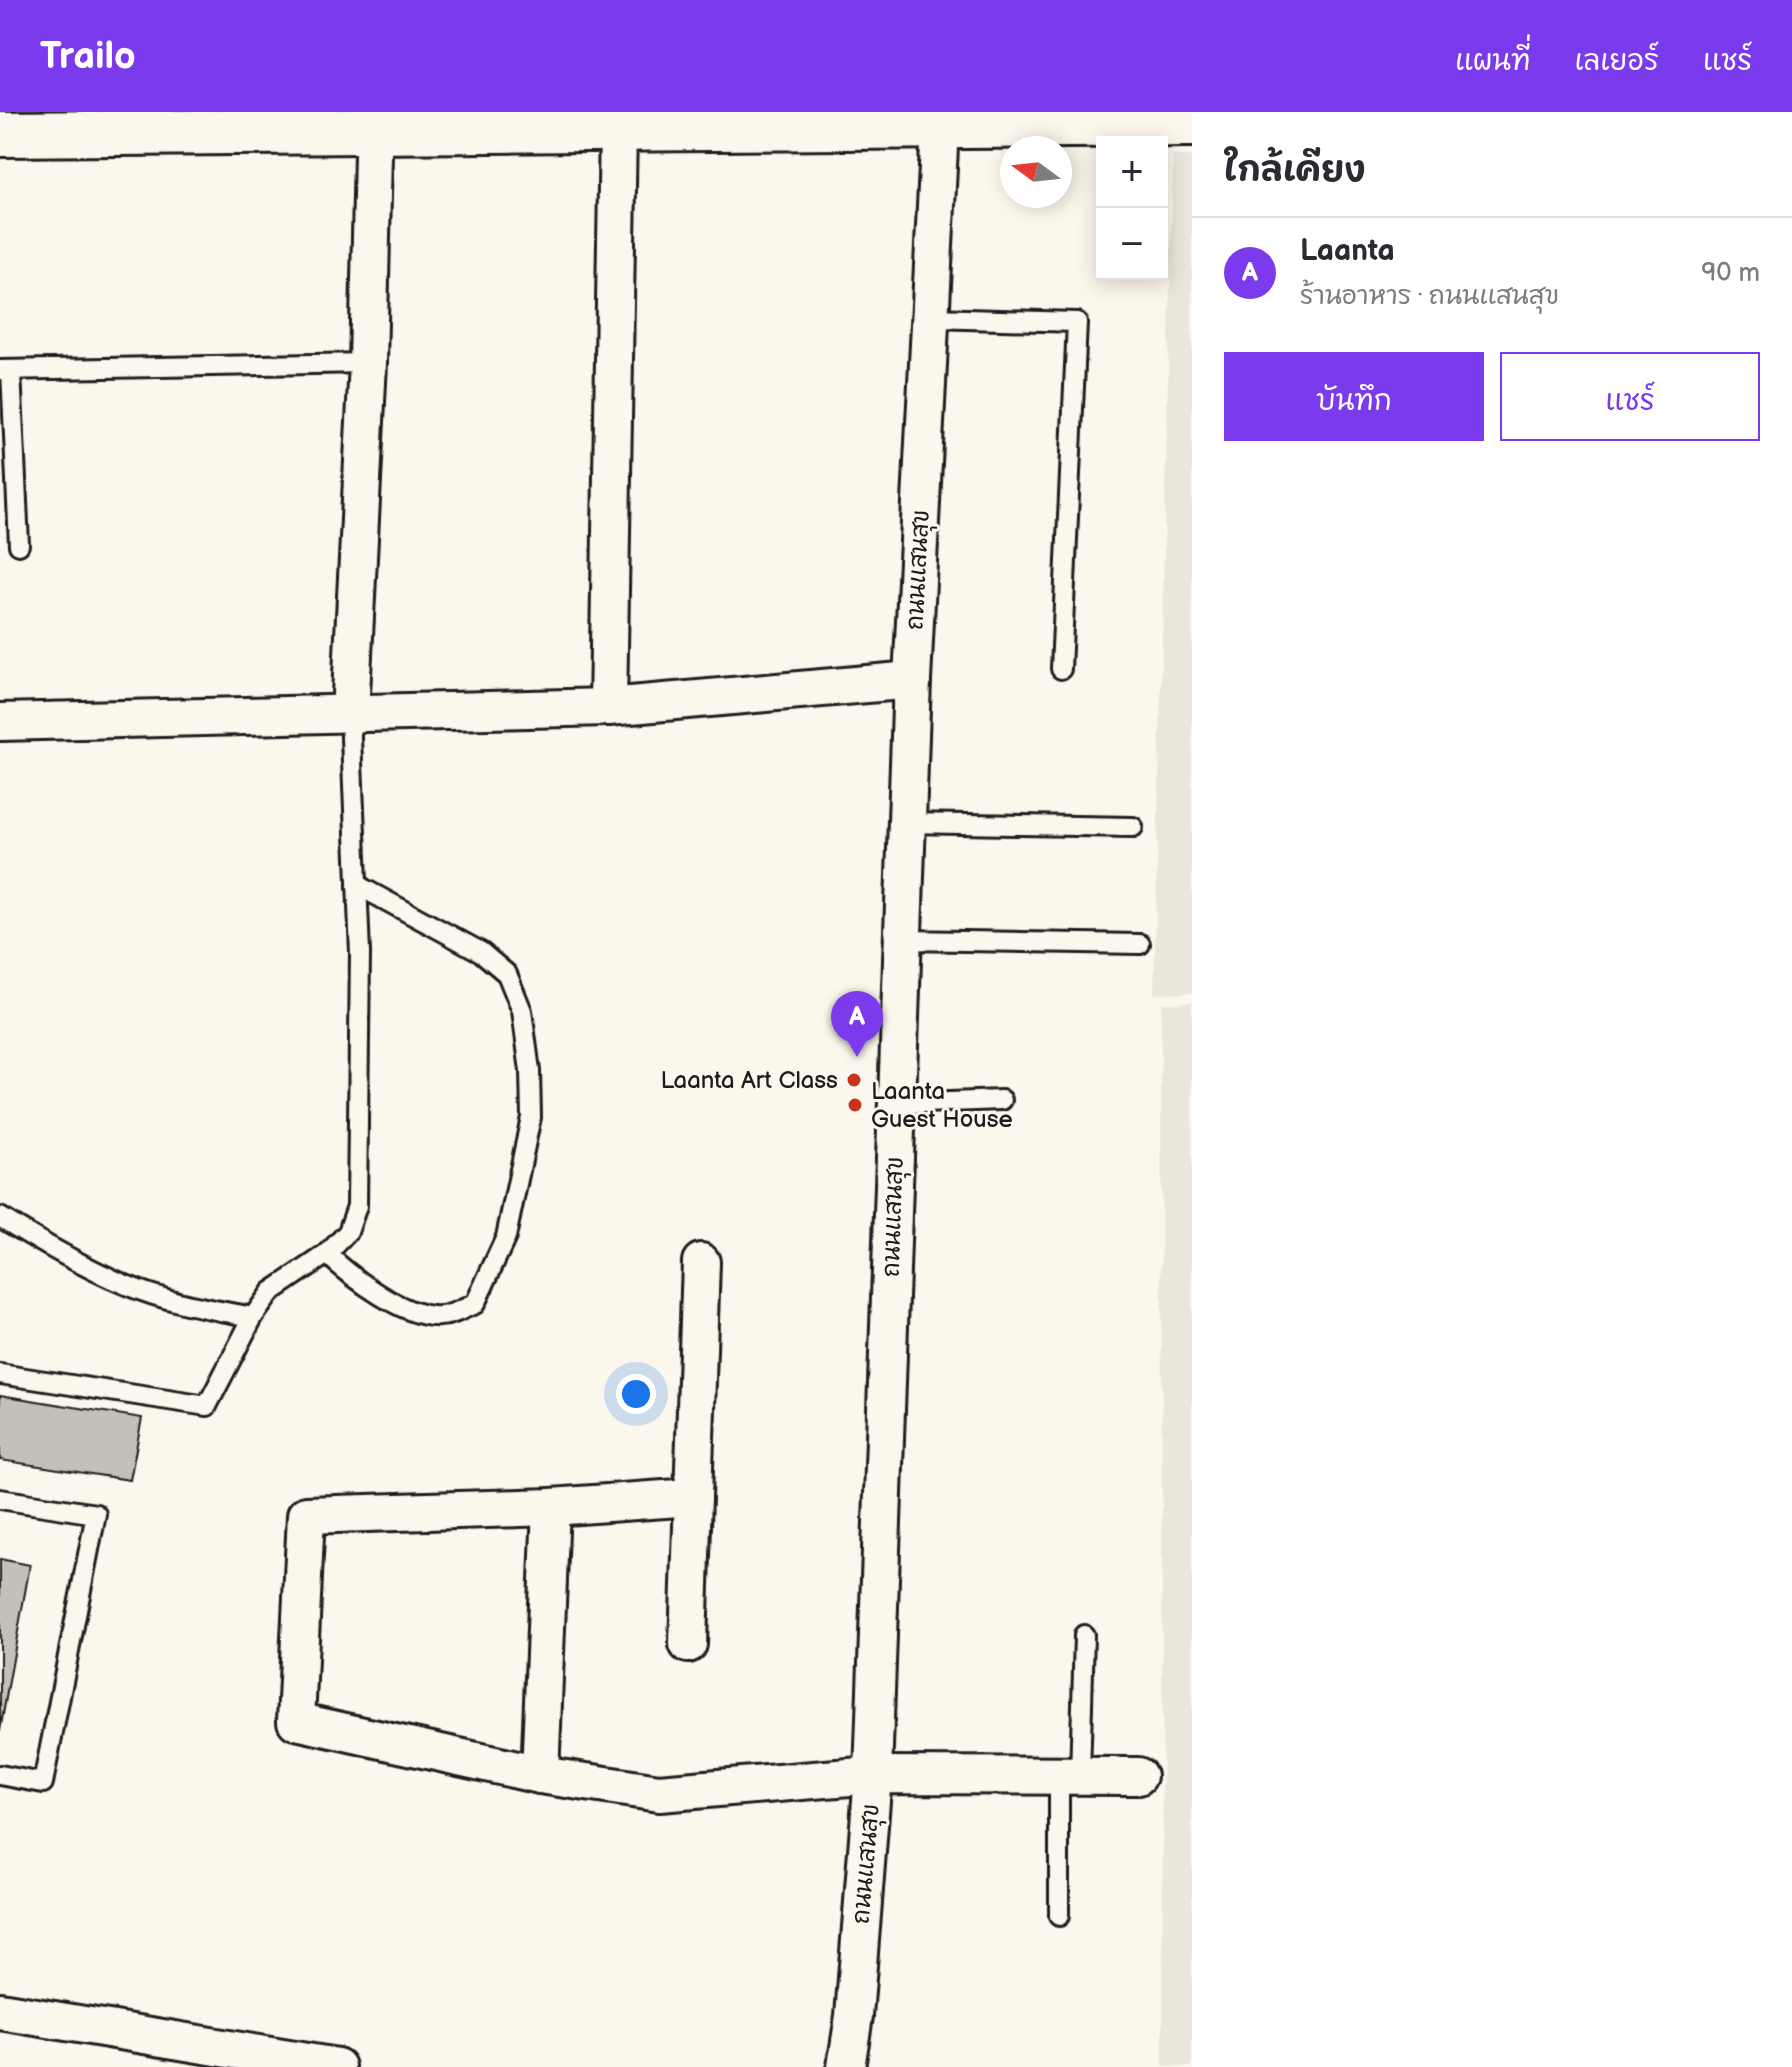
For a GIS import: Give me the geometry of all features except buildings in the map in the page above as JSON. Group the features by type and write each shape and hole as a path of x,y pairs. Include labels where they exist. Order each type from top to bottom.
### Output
{"street":[{"path":"0,134 374,121 618,128 717,120 940,127 1003,119 1192,124"},
{"path":"350,714 368,363 374,121"},
{"name":"ถนนแสนสุข","path":"846,2067 854,2016 873,1775 912,680 940,127"},
{"path":"608,707 618,128"},
{"path":"0,722 608,707 912,680"},
{"path":"688,1644 701,1262"},
{"path":"693,1497 551,1507 306,1515 296,1721 540,1775 659,1793 873,1775 1138,1776"},
{"path":"540,1775 551,1507"},
{"path":"0,2011 337,2067"}],"lane":[{"path":"931,318 1077,322 1061,669"},
{"path":"19,545 5,370 368,363"},
{"path":"0,1374 207,1406 253,1317 271,1292 327,1254 348,1232 357,1206 360,953 350,714"},
{"path":"907,823 1133,827"},
{"path":"327,1254 351,1277 427,1316 443,1316 475,1304 506,1237 531,1117 530,1071 522,1011 507,974 481,952 357,885"},
{"path":"903,940 1140,944"},
{"path":"897,1104 1002,1100"},
{"path":"0,1217 53,1250 127,1286 190,1305 253,1317"},
{"path":"0,1499 96,1514 43,1783 0,1775"},
{"path":"1059,1916 1084,1635"}],"shaded area":[{"path":"1173,156 1192,156 1192,993 1154,994"},
{"path":"1192,1002 1192,2067 1163,2067 1161,1003"}],"place":[{"name":"Laanta","path":"857,1057"},
{"name":"Laanta Art Class","path":"854,1080"},
{"name":"Laanta Guest House","path":"855,1105"}]}
